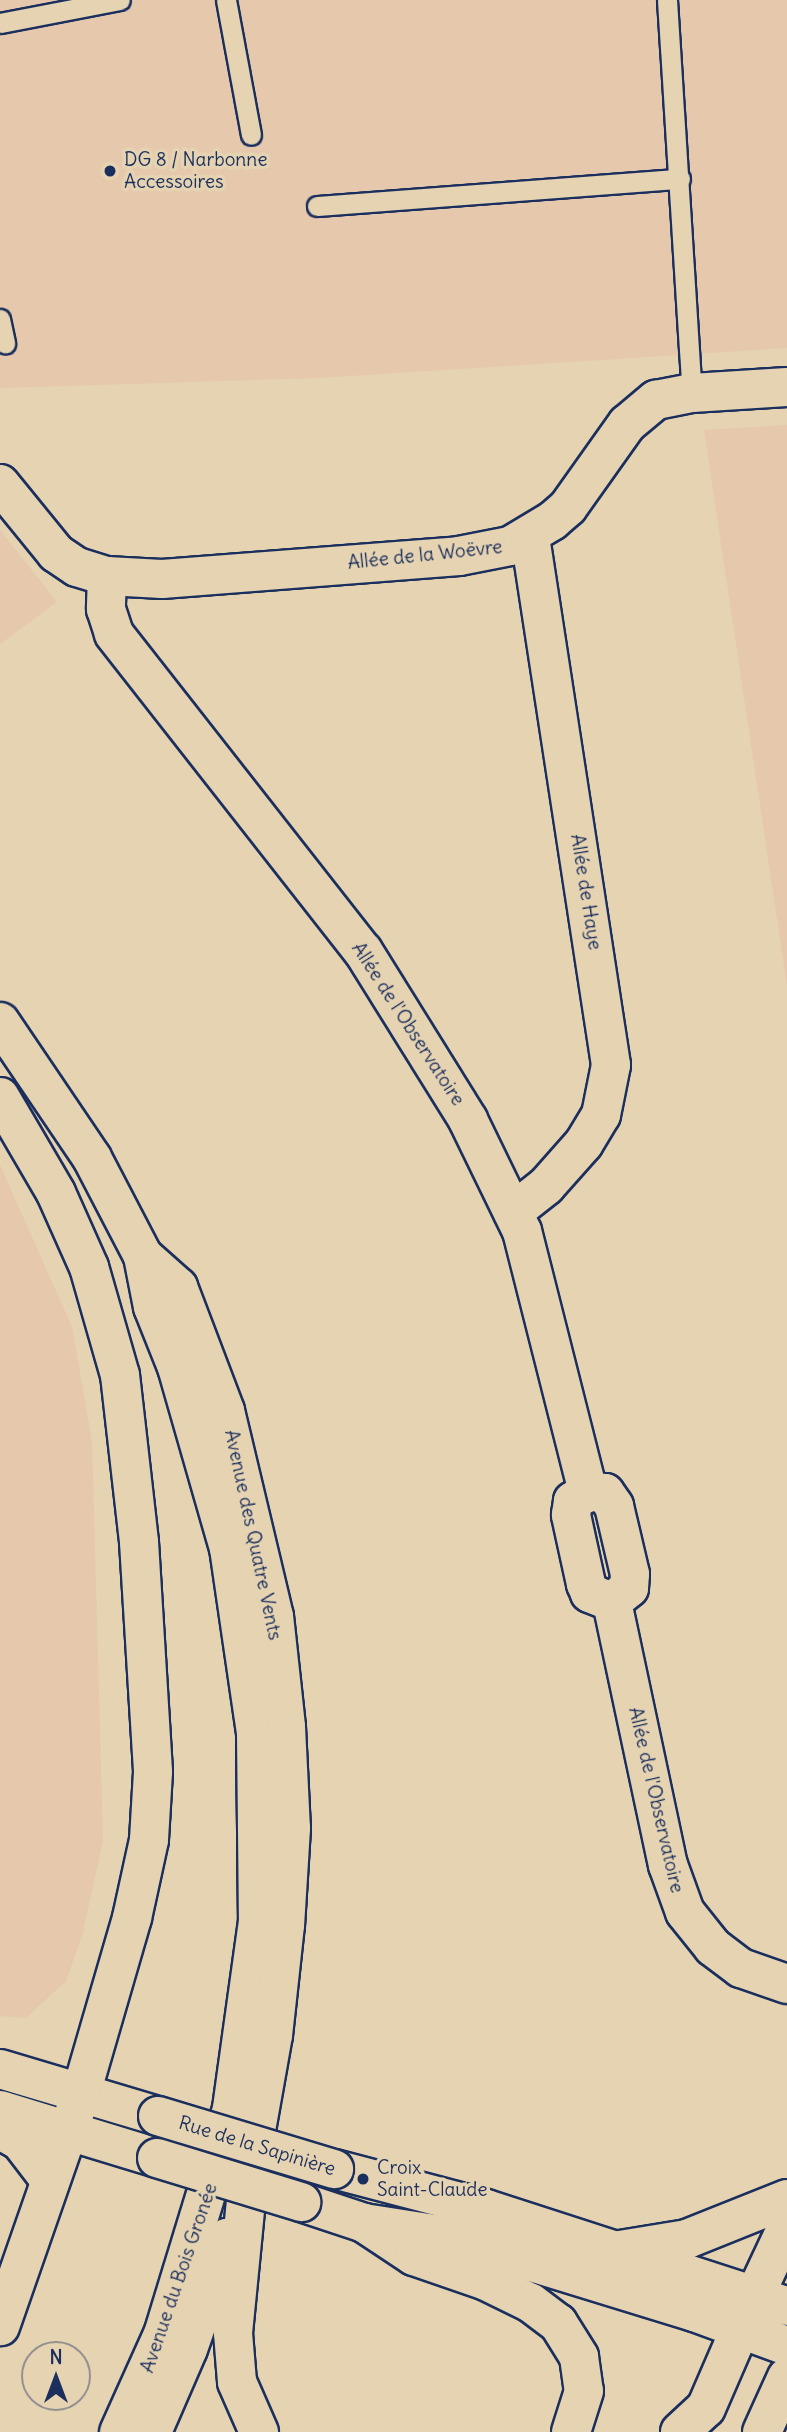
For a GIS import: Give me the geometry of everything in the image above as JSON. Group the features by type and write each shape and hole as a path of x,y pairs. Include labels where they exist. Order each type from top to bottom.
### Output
{"street":[{"name":"Allée de la Woëvre","path":"0,484 56,553 77,567 107,576 162,579 459,556 510,547 530,537 568,507 644,408 670,396 787,387"},
{"name":"Allée de Haye","path":"513,1212 546,1186 584,1143 601,1115 611,1065 530,537"},
{"name":"Allée de l'Observatoire","path":"107,576 106,609 114,634 363,951 468,1120 513,1212 533,1269 588,1492 605,1493 614,1506 630,1574 629,1588 612,1602 668,1865 685,1912 713,1947 741,1968 787,1984"},
{"name":"Avenue des Quatre Vents","path":"0,1022 92,1158 143,1256 153,1307 177,1367 229,1549 256,1734 258,1921 234,2165"},
{"path":"0,1097 56,1193 108,1321 126,1416 139,1542 153,1772 149,1840 132,1918 81,2094 0,2326"},
{"name":"Rue de la Sapinière","path":"0,2069 334,2169 620,2250 762,2310"},
{"path":"0,2110 364,2223 447,2236 762,2310 787,2346"},
{"path":"0,2130 20,2141 50,2180"},
{"path":"234,2165 234,2360 246,2409 259,2432"},
{"name":"Avenue du Bois Gronée","path":"119,2432 234,2165"},
{"name":"Avenue du Bois Gronée","path":"152,2432 188,2349 234,2165"},
{"path":"620,2250 687,2239 787,2199"},
{"path":"364,2223 414,2256 486,2281 531,2303 558,2323 579,2357 584,2391 571,2432"},
{"path":"680,2432 706,2408 762,2310 787,2227"},
{"path":"762,2432 787,2377"}],"lane":[{"path":"0,23 120,0"},
{"path":"226,0 251,135"},
{"path":"667,0 680,179 707,392"},
{"path":"317,206 680,179"},
{"path":"0,319 5,343"}],"shaded area":[{"path":"0,0 787,0 787,348 319,378 0,388"},
{"path":"787,425 787,986 704,430"},
{"path":"0,530 57,602 0,644"},
{"path":"0,1165 72,1327 92,1441 103,1840 82,1936 66,1981 26,2018 0,2016"}],"place":[{"name":"DG 8 / Narbonne Accessoires","path":"110,171"},
{"name":"Croix Saint-Claude","path":"363,2179"}]}
